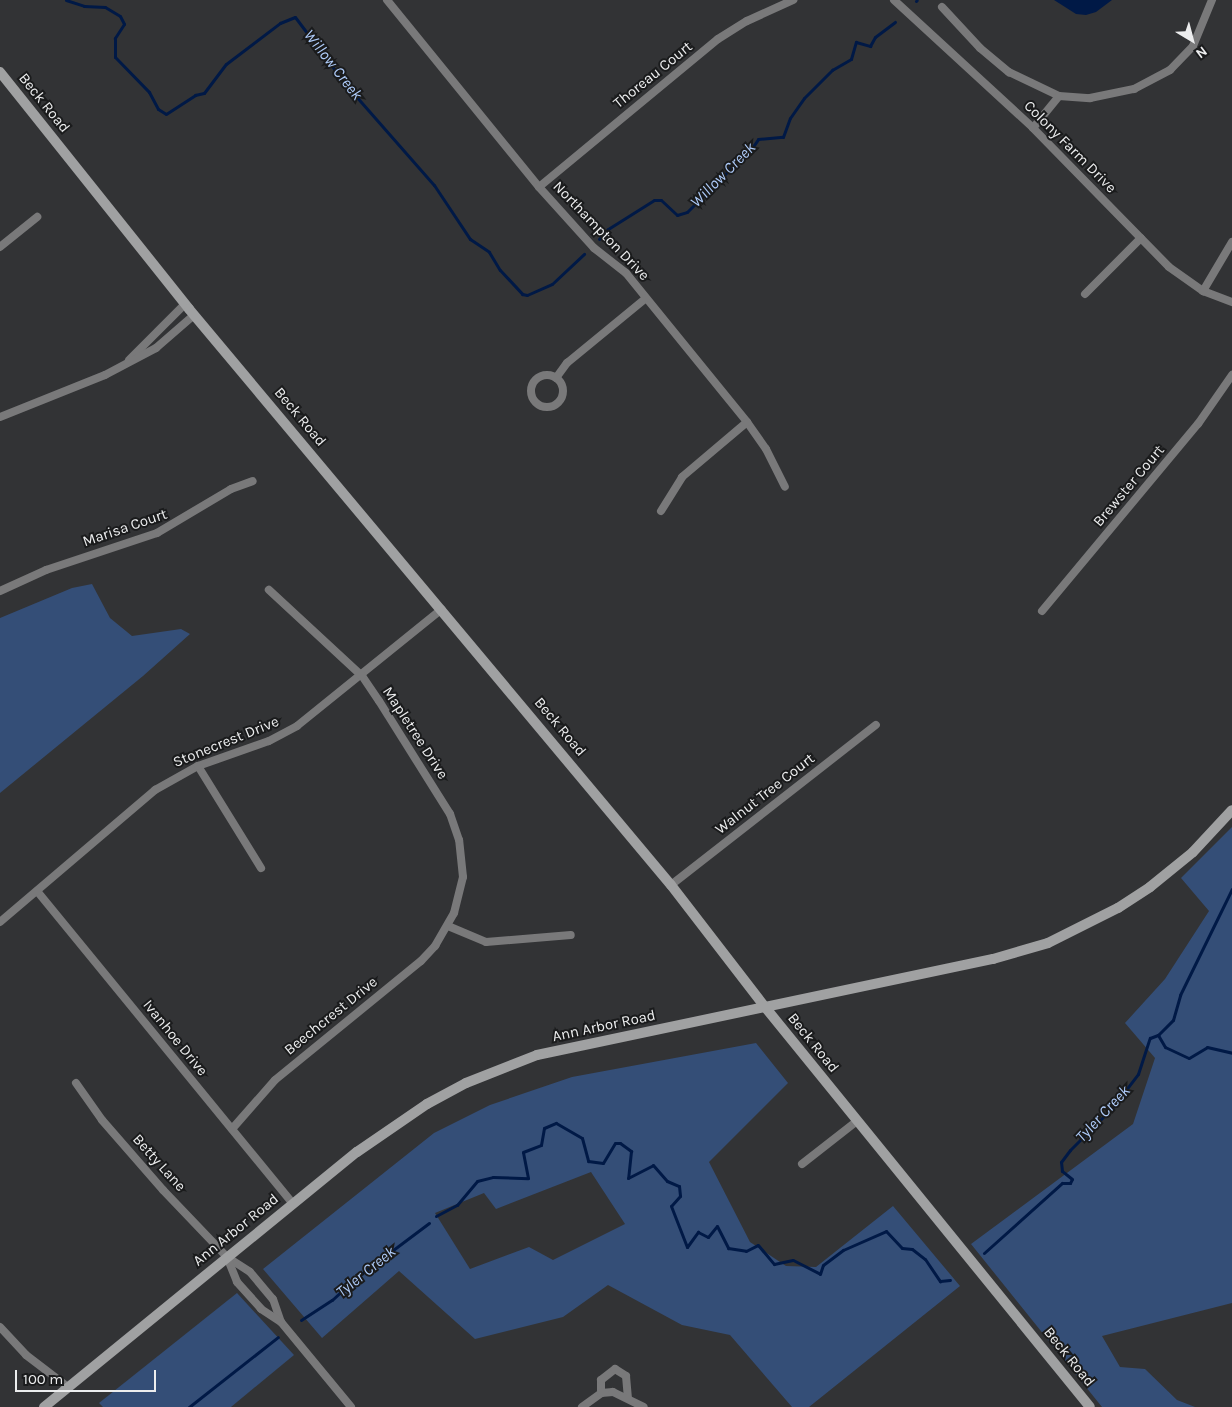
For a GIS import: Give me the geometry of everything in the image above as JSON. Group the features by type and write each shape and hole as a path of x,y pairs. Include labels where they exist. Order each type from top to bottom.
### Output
{"main road":[{"name":"Beck Road","path":"0,72 194,315 442,609 671,885 765,1007 1090,1407"},
{"name":"Ann Arbor Road","path":"44,1407 292,1203 403,1119 444,1094 496,1070 537,1055 993,960 1048,943 1118,908 1150,887 1193,852 1232,810"}],"street":[{"name":"Northampton Drive","path":"388,0 539,186 594,248 626,273 748,422 766,449 785,487"},
{"name":"Thoreau Court","path":"539,186 718,39 747,21 794,0"},
{"name":"Colony Farm Drive","path":"894,0 1033,128 1175,272 1203,291 1232,302"},
{"path":"942,7 993,61 1028,83 1059,96 1090,98 1118,93 1158,78 1179,62 1193,46 1212,0"},
{"path":"1033,128 1059,96"},
{"path":"0,247 37,217"},
{"path":"1085,294 1141,238"},
{"path":"1203,291 1232,242"},
{"path":"556,378 566,363 646,298"},
{"path":"128,362 185,304"},
{"path":"0,417 105,375 156,348 194,315"},
{"path":"546,375 556,378 562,386 560,401 551,406 537,403 532,390 536,380 546,375"},
{"name":"Brewster Court","path":"1042,612 1198,424 1232,375"},
{"path":"661,512 682,476 748,422"},
{"name":"Marisa Court","path":"0,591 54,567 158,533 231,489 253,481"},
{"name":"Mapletree Drive","path":"269,590 362,676 445,804 456,828 462,876 458,903 448,926"},
{"name":"Stonecrest Drive","path":"0,922 140,802 170,780 198,766 287,732 362,676 442,609"},
{"name":"Walnut Tree Court","path":"671,885 876,725"},
{"path":"198,766 261,868"},
{"name":"Ivanhoe Drive","path":"37,891 292,1203"},
{"path":"448,926 486,942 571,935"},
{"name":"Beechcrest Drive","path":"232,1129 275,1080 421,961 448,926"},
{"name":"Betty Lane","path":"76,1083 134,1158 226,1257"},
{"path":"802,1164 857,1121"},
{"path":"226,1257 237,1282 260,1309 281,1322 351,1407"},
{"path":"226,1257 250,1272 273,1299 281,1322"},
{"path":"0,1327 26,1355 68,1387"},
{"path":"601,1393 600,1384 603,1376 610,1370 618,1370 627,1379 628,1398"},
{"path":"582,1407 601,1393 613,1392 644,1407"}],"shaded area":[{"path":"1054,0 1112,0 1096,12 1086,15 1076,14"},
{"path":"92,584 110,618 132,636 181,629 190,634 143,676 0,793 0,618 72,588"},
{"path":"1232,827 1232,1303 1102,1336 1120,1367 1145,1369 1177,1400 1195,1407 1102,1407 971,1244 1133,1124 1155,1058 1125,1023 1165,979 1209,911 1181,878"},
{"path":"756,1043 788,1083 709,1162 750,1242 786,1266 816,1267 893,1206 960,1286 809,1407 792,1407 730,1335 682,1325 608,1285 563,1317 475,1339 399,1271 322,1338 263,1269 434,1133 490,1105 572,1077","holes":["591,1172 625,1224 553,1260 529,1247 470,1269 435,1213 484,1193 496,1209"]},
{"path":"237,1293 294,1355 231,1407 103,1407 99,1403"}],"waterway":[{"name":"Willow Creek","path":"66,0 84,6 105,7 120,16 124,24 115,38 115,57 149,92 158,109 166,114 195,95 204,93 226,64 280,23 295,17 347,86 434,185 470,239 489,252 500,270 522,294 527,295 552,284 584,254"},
{"name":"Willow Creek","path":"599,239 608,229 654,200 661,200 677,215 687,212 728,171 737,156 748,154 758,139 783,137 790,118 804,98 832,70 851,59 856,42 870,46 875,37 895,22"},
{"name":"Tyler Creek","path":"984,1253 1062,1183 1070,1183 1072,1179 1062,1171 1061,1162 1070,1150 1112,1108 1138,1074 1150,1038 1158,1035 1173,1020 1180,995 1232,889"},
{"path":"1158,1035 1165,1047 1189,1058 1207,1047 1232,1053"},
{"name":"Tyler Creek","path":"436,1216 457,1205 477,1181 493,1177 528,1178 523,1152 541,1145 544,1128 556,1123 582,1138 588,1161 603,1163 615,1143 620,1143 631,1151 628,1178 653,1165 667,1181 679,1186 680,1196 671,1206 687,1247 698,1232 708,1237 717,1226 728,1248 746,1251 758,1245 774,1264 793,1260 820,1274 823,1265 843,1250 886,1231 902,1248 912,1249 925,1259 940,1281 950,1280"},
{"name":"Tyler Creek","path":"301,1320 332,1300 357,1277 429,1223"},
{"name":"Tyler Creek","path":"189,1407 278,1337"}]}
